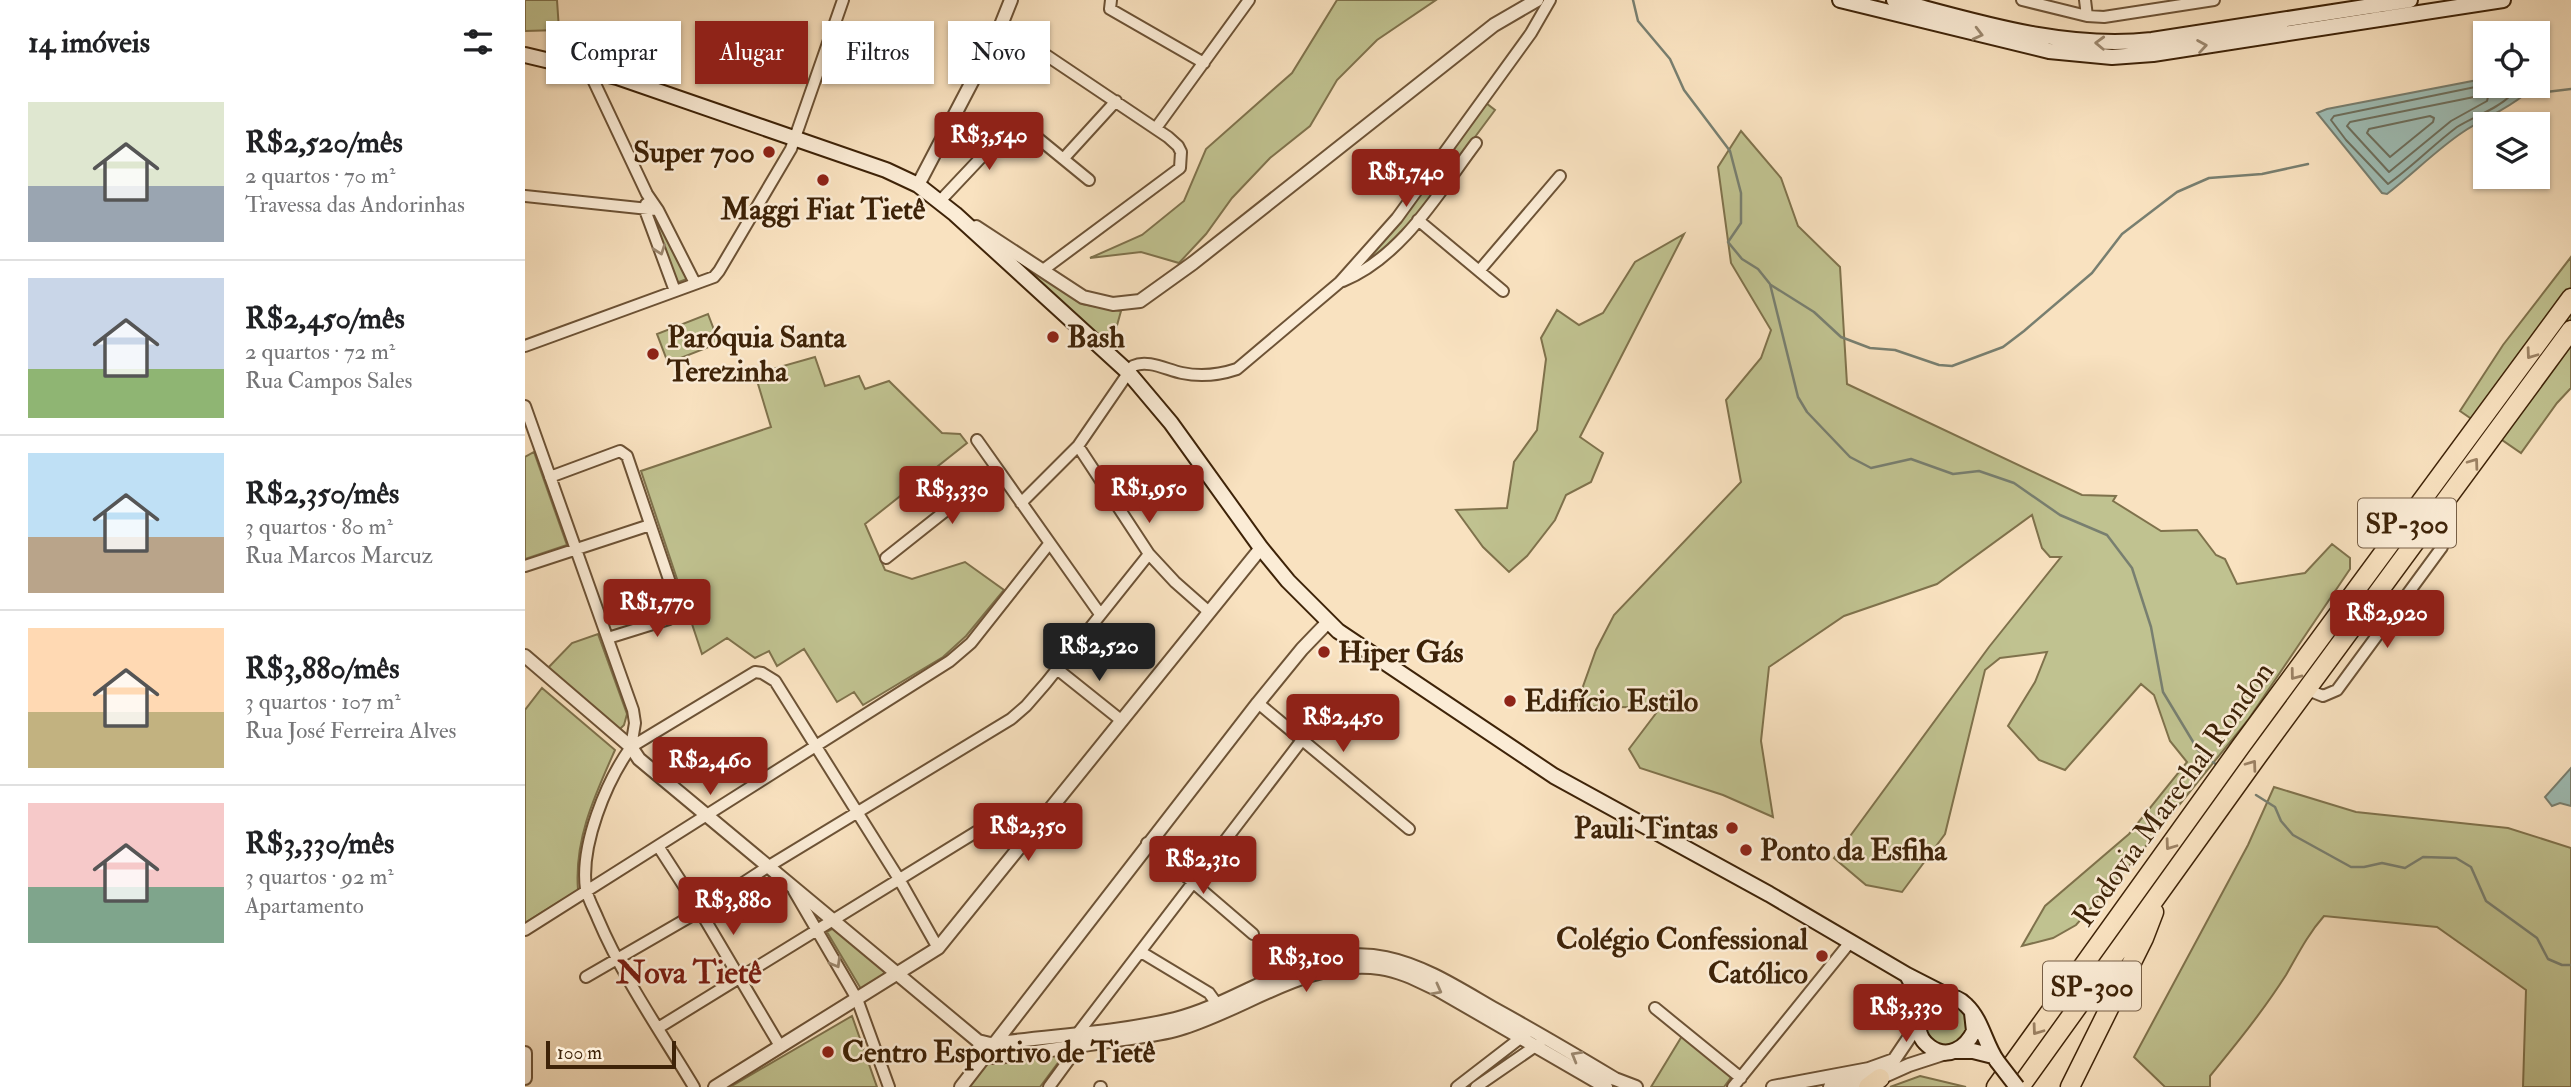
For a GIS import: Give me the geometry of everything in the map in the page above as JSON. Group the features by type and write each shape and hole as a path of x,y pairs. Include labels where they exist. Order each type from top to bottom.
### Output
{"highway":[{"name":"Rodovia Marechal Rondon","path":"1996,1087 2241,746 2571,298"},
{"name":"Rodovia Marechal Rondon","path":"2018,1087 2571,330"},
{"path":"2070,1087 2144,938 2164,886"}],"main road":[{"path":"1840,0 2039,49 2070,55 2112,57 2167,52 2503,0"},
{"path":"1894,0 2052,38 2112,43 2152,40 2410,0"},
{"path":"525,55 546,60"},
{"path":"637,84 886,170 918,185 955,214 1128,372 1171,423 1261,548 1288,581 1328,622 1370,654 1554,776 1851,941 1907,975 1966,1005 1995,1059 2018,1087"},
{"path":"1907,975 1916,992 1923,1040 1937,1051 1973,1051 1995,1059"},
{"path":"1920,1018 1933,1000 1950,997"},
{"path":"1950,1052 1969,1040 1973,1031 1972,1013"}],"street":[{"path":"525,346 714,277 795,139 843,0"},
{"path":"1003,21 1011,0"},
{"path":"1156,128 1249,0"},
{"path":"955,214 1083,297 1112,304 1140,301 1193,263 1493,25 1537,0"},
{"path":"1021,503 1078,446 1133,366 1143,363 1197,375 1224,374 1237,369 1340,282 1397,218 1531,33 1550,0"},
{"path":"2022,0 2087,16 2125,15 2173,2 2214,0"},
{"path":"2085,0 2087,16"},
{"path":"1111,4 1204,63"},
{"path":"1043,270 1180,168 1181,152 1178,146 1156,128 1050,58"},
{"path":"595,84 647,194 695,283"},
{"path":"918,185 971,84"},
{"path":"1064,158 1116,102"},
{"path":"940,201 990,148 1023,126 1090,180"},
{"path":"1340,282 1362,271 1392,248 1418,220 1476,143"},
{"path":"1479,271 1560,176"},
{"path":"647,194 645,210 675,291"},
{"path":"525,196 658,210"},
{"path":"1418,220 1503,291"},
{"path":"525,406 633,710 635,723 631,747"},
{"path":"977,440 1100,614"},
{"path":"1078,446 1149,554 1209,612"},
{"path":"550,477 620,452 627,456 679,609 670,618 608,638"},
{"path":"886,558 997,470"},
{"path":"525,566 650,525"},
{"path":"525,930 950,661 971,643 1049,544"},
{"path":"2308,691 2323,696 2337,690 2442,547"},
{"path":"715,1087 938,948 1261,548"},
{"path":"586,977 700,911 1011,719 1026,706 1057,669 1149,554"},
{"path":"961,1087 990,1057 995,1043 1147,843 1302,649 1328,622"},
{"path":"526,658 631,747 639,759 706,816 978,1041 990,1057"},
{"path":"1057,669 1122,721"},
{"path":"694,1087 617,958 586,891 587,853 591,832 621,761 631,747 755,672 775,681 859,813 938,948"},
{"path":"1258,703 1409,829"},
{"path":"1049,1087 1078,1039 1140,952 1303,740"},
{"path":"658,1028 976,832"},
{"path":"1147,843 1253,934"},
{"path":"657,846 700,911 780,1046"},
{"path":"791,885 857,999 889,1087"},
{"path":"1655,1008 1737,1082 1851,941"},
{"path":"1140,952 1209,993 1221,1008"},
{"path":"978,1041 995,1043 1078,1039 1178,1029 1221,1008 1318,973 1348,968 1379,968 1412,978 1636,1087"},
{"path":"1874,1082 1894,1060 1920,1018"},
{"path":"1457,1087 1526,1034"},
{"path":"990,1057 1078,1039"},
{"path":"1476,1087 1541,1042"},
{"path":"1541,1042 1606,1087"},
{"path":"1830,1087 1874,1082 1909,1065 1950,1052"},
{"path":"525,1053 525,1078"},
{"path":"1773,1087 1870,1069 1894,1060"}],"green space":[{"path":"525,0 557,0 558,21 546,21 546,30 525,31"},
{"path":"1337,0 1436,0 1377,40 1337,80 1310,126 1270,158 1232,198 1206,234 1179,263 1141,252 1090,258 1142,235 1184,201 1206,149 1292,73"},
{"path":"1486,103 1495,110 1417,215 1391,244 1358,268"},
{"path":"1741,131 1781,178 1798,226 1840,267 1847,384 2082,495 2116,496 2113,501 2161,531 2197,530 2216,555 2225,559 2237,584 2305,573 2332,544 2350,558 2350,569 2248,720 2141,852 2076,925 2053,938 2022,946 2045,906 2129,834 2187,762 2170,741 2154,695 2141,684 2065,770 2039,760 2008,726 2035,682 2047,652 2000,658 1985,670 1945,834 1902,892 1866,885 1834,858 1989,647 2061,557 2050,557 2042,548 2032,515 1937,584 1844,616 1769,667 1761,741 1773,817 1723,795 1640,768 1629,749 1660,708 1576,706 1596,650 1614,615 1741,482 1726,400 1761,358 1771,330 1731,263 1718,167"},
{"path":"659,219 687,279 676,283 652,220"},
{"path":"1684,234 1580,437 1603,453 1591,482 1566,495 1555,520 1527,556 1509,572 1483,547 1456,510 1507,508 1514,462 1537,430 1546,359 1541,338 1557,310 1579,325 1603,313 1635,262"},
{"path":"1007,253 1082,304 1121,311 1111,347"},
{"path":"2571,257 2571,388 2521,453 2460,411 2503,345"},
{"path":"708,314 719,343 668,363 657,334"},
{"path":"815,357 825,386 859,376 865,389 889,381 942,433 960,434 967,443 865,524 885,570 912,579 965,562 1004,590 966,636 943,657 863,705 854,692 837,702 804,649 777,666 769,651 755,658 727,638 702,654 641,471 771,427 755,374"},
{"path":"534,452 567,545 525,559 525,457"},
{"path":"598,634 627,714 624,725 617,732 545,671 572,643"},
{"path":"542,688 615,750 587,818 579,853 578,890 525,923 525,710"},
{"path":"2274,787 2356,812 2508,828 2571,848 2571,1087 2523,1087 2526,990 2437,927 2324,916 2268,1001 2210,1076 2210,1087 2165,1087 2134,1057 2248,845"},
{"path":"834,928 888,973 861,989 827,932"},
{"path":"1946,1004 1961,1010 1967,1025 1961,1040 1946,1046 1931,1040 1925,1025 1931,1010"},
{"name":"Centro Esportivo de Tietê","path":"852,1016 877,1087 730,1087"},
{"path":"1682,1036 1732,1076 1724,1087 1651,1087"},
{"path":"1055,1054 1060,1060 1040,1087 965,1087 985,1064"},
{"path":"1920,1076 1966,1087 1890,1087"}],"water":[{"path":"2473,81 2473,98 2520,98 2498,112 2473,112 2473,126 2453,139 2387,194 2382,193 2317,113"},
{"path":"2571,768 2571,806 2560,803 2552,806 2545,797"}],"waterway":[{"path":"1633,0 1638,21 1670,59 1684,90 1730,151 1741,193 1741,223 1728,242 1742,259 1758,269 1770,284 1798,397 1807,412 1850,457 1871,468 1911,459 1953,474 1979,471 2014,483 2060,515 2107,535 2132,568 2151,627 2163,692 2198,750 2218,766"},
{"path":"2550,92 2571,89"},
{"path":"1771,285 1814,312 1841,337 1870,348 1895,350 1939,365 1952,366 2003,347 2024,331 2092,273 2122,234 2177,192 2209,178 2262,174 2308,164"},
{"path":"2256,795 2275,807 2281,821 2293,835 2351,867 2382,863 2405,868 2423,857 2456,858 2471,867 2486,901 2537,938 2548,959 2562,965 2571,965"}],"place":[{"name":"Super 700","path":"769,152"},
{"name":"Maggi Fiat Tietê","path":"823,180"},
{"name":"Bash","path":"1053,337"},
{"name":"Paróquia Santa Terezinha","path":"653,354"},
{"name":"Hiper Gás","path":"1324,652"},
{"name":"Edifício Estilo","path":"1510,701"},
{"name":"Pauli Tintas","path":"1732,828"},
{"name":"Ponto da Esfiha","path":"1746,850"},
{"name":"Colégio Confessional Católico","path":"1822,956"},
{"name":"Centro Esportivo de Tietê","path":"828,1052"}],"district":[{"name":"Nova Tietê","path":"689,972"}]}
